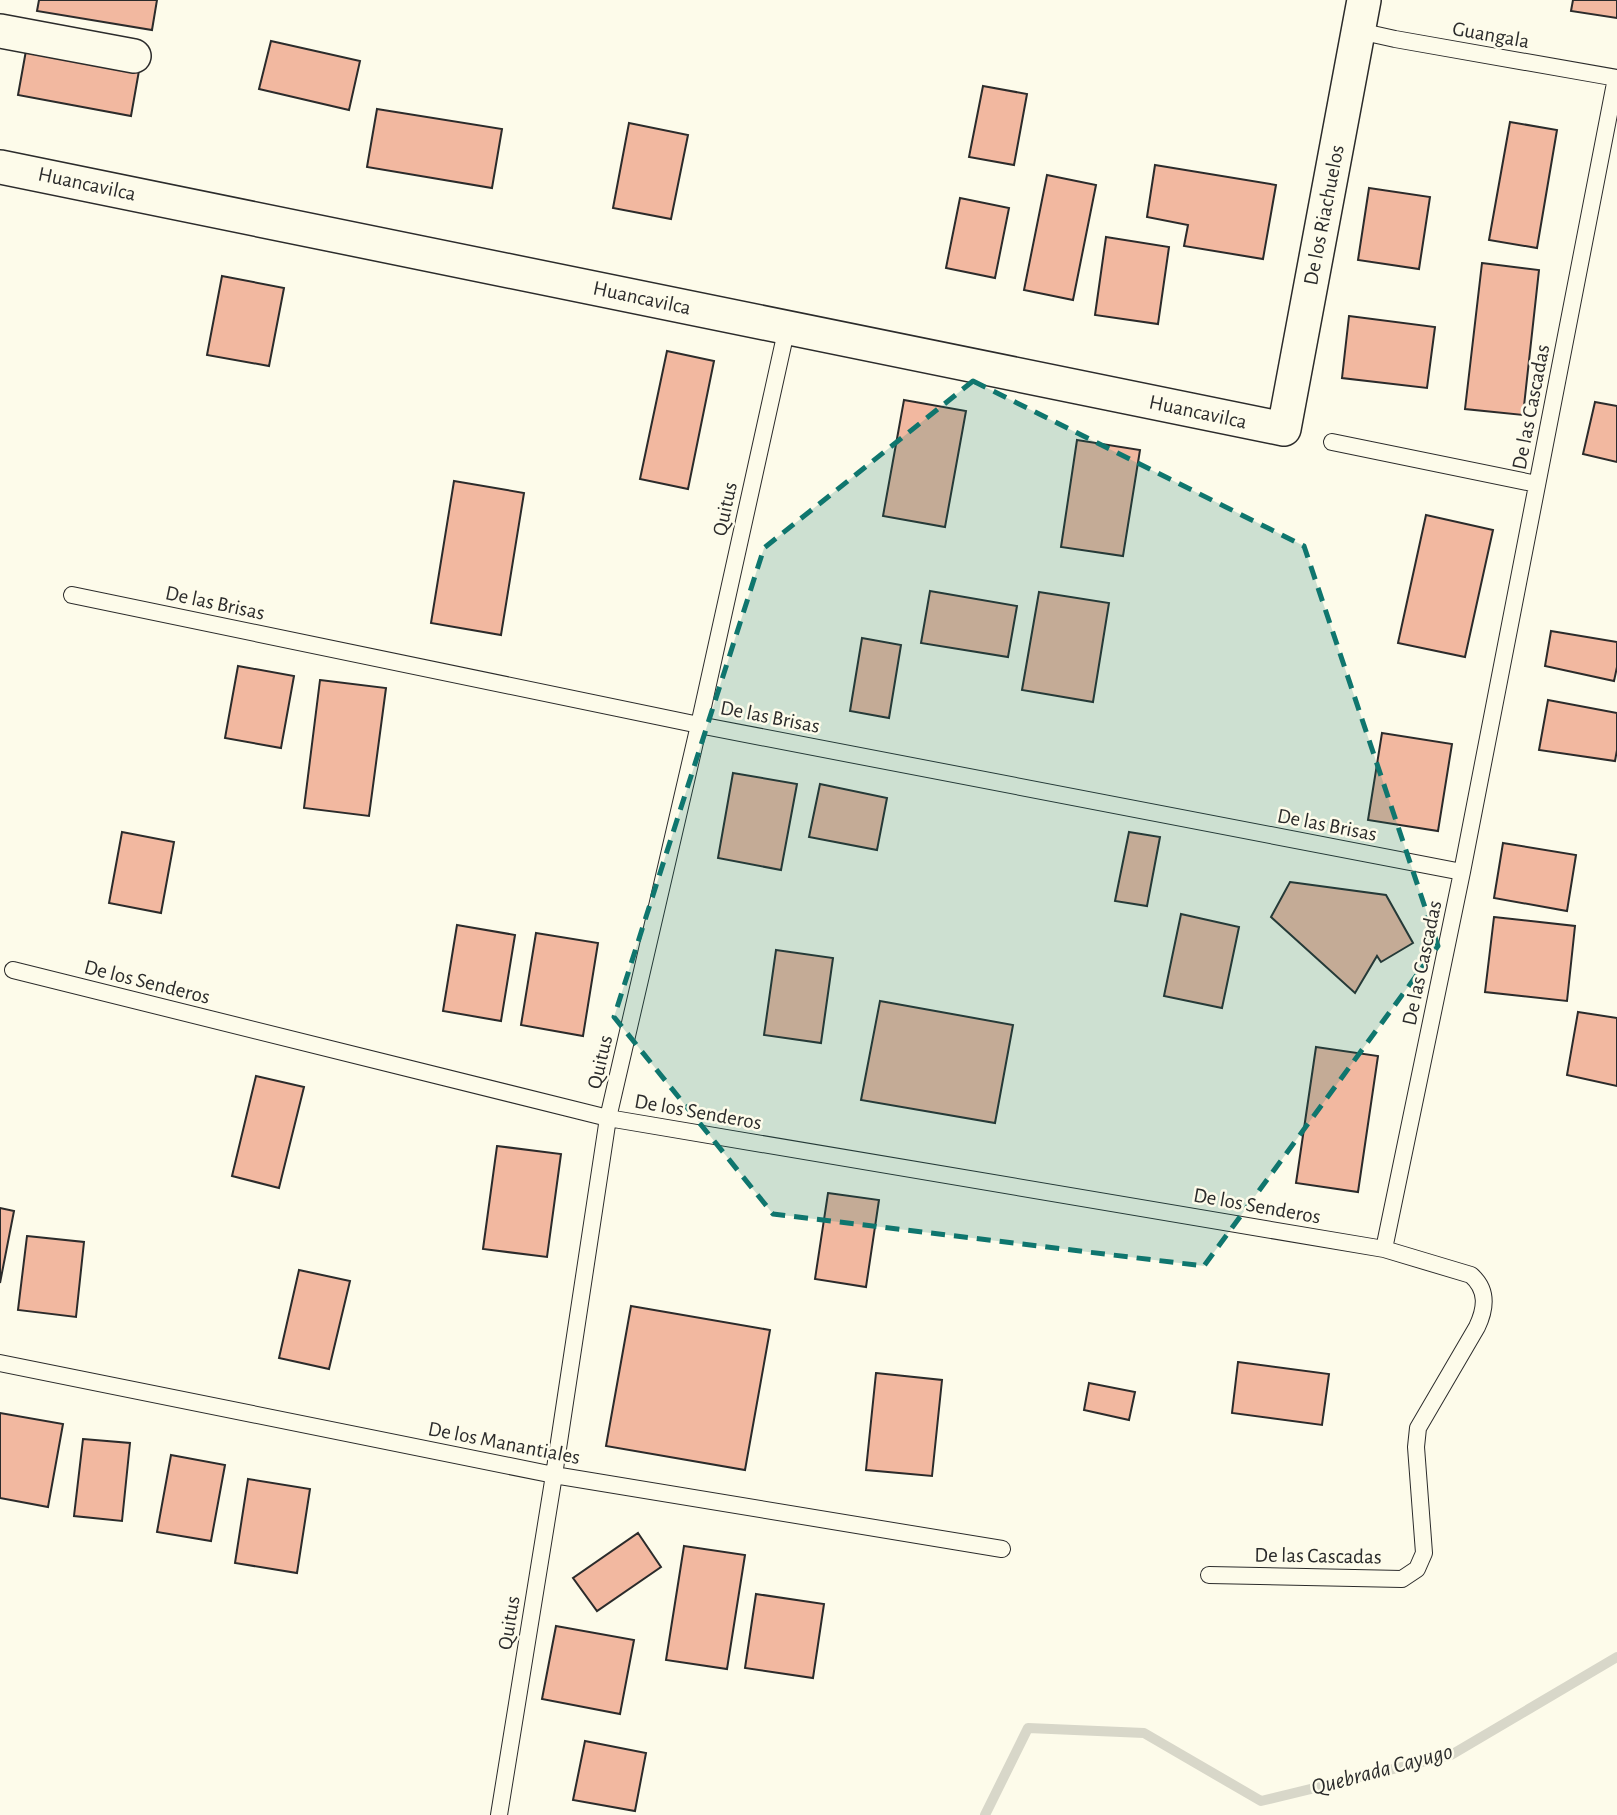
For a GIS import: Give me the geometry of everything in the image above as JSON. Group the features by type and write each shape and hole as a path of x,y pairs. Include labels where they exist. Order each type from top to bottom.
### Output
{"street":[{"name":"De los Riachuelos","path":"1284,429 1361,15"},
{"path":"0,31 134,56"},
{"name":"Huancavilca","path":"0,167 1284,429"}],"lane":[{"name":"Guangala","path":"1361,15 1395,39 1616,78"},
{"name":"De las Cascadas","path":"1209,1575 1402,1579 1417,1569 1424,1553 1416,1447 1418,1428 1477,1327 1483,1313 1483,1295 1479,1282 1471,1275 1384,1249 1462,872 1616,78"},
{"name":"Quitus","path":"499,1815 608,1118 788,327"},
{"path":"1332,442 1537,484"},
{"name":"De las Brisas","path":"72,595 699,725 1462,872"},
{"name":"De los Senderos","path":"13,970 608,1118 1384,1249"},
{"name":"De los Manantiales","path":"0,1363 554,1475 1002,1549"}],"highlighted area":[{"path":"973,381 1304,546 1438,946 1204,1266 773,1214 614,1017 764,548"}],"building":[{"path":"39,0 157,0 152,30 37,11"},
{"path":"1573,0 1617,0 1617,18 1571,11"},
{"path":"271,41 360,61 349,110 259,89"},
{"path":"27,45 140,65 131,116 18,95"},
{"path":"983,86 1027,94 1014,165 969,157"},
{"path":"377,109 502,129 492,188 367,167"},
{"path":"1510,122 1557,130 1537,248 1489,240"},
{"path":"629,123 688,135 671,219 613,208"},
{"path":"1155,165 1276,185 1263,259 1184,246 1188,225 1147,217"},
{"path":"1047,175 1096,185 1073,300 1024,290"},
{"path":"1369,188 1430,197 1419,269 1358,260"},
{"path":"960,198 1009,208 995,278 946,268"},
{"path":"1106,237 1169,247 1158,324 1095,315"},
{"path":"1482,263 1539,270 1523,415 1465,409"},
{"path":"222,276 284,288 269,366 207,355"},
{"path":"1349,316 1435,327 1427,388 1342,378"},
{"path":"667,351 714,361 688,489 640,479"},
{"path":"904,400 966,411 945,527 883,516"},
{"path":"1595,402 1617,406 1617,462 1583,454"},
{"path":"1077,440 1140,450 1123,556 1061,547"},
{"path":"454,481 524,493 501,635 431,623"},
{"path":"1426,515 1493,530 1465,657 1398,643"},
{"path":"930,591 1017,606 1008,657 921,643"},
{"path":"1039,592 1109,603 1093,702 1022,690"},
{"path":"1551,631 1617,642 1614,681 1545,666"},
{"path":"862,638 901,645 889,718 850,711"},
{"path":"238,666 294,676 281,748 225,738"},
{"path":"320,680 386,688 369,816 304,808"},
{"path":"1548,700 1617,713 1615,761 1539,750"},
{"path":"1382,733 1452,744 1438,831 1368,820"},
{"path":"733,773 797,784 781,870 718,858"},
{"path":"820,784 887,798 877,850 809,837"},
{"path":"122,832 174,842 161,913 109,903"},
{"path":"1129,832 1160,837 1147,906 1115,901"},
{"path":"1503,843 1576,855 1567,911 1494,898"},
{"path":"1290,882 1386,895 1413,943 1381,962 1377,956 1355,993 1271,917"},
{"path":"1181,914 1239,927 1222,1008 1164,996"},
{"path":"1494,917 1575,926 1567,1001 1485,992"},
{"path":"457,925 515,935 501,1021 443,1011"},
{"path":"536,933 598,943 583,1036 521,1025"},
{"path":"776,950 833,958 821,1043 764,1035"},
{"path":"880,1001 1013,1025 995,1123 861,1100"},
{"path":"1578,1012 1617,1018 1617,1086 1567,1075"},
{"path":"1316,1047 1378,1056 1358,1192 1296,1183"},
{"path":"256,1076 304,1087 279,1188 232,1176"},
{"path":"497,1146 561,1154 547,1257 483,1249"},
{"path":"828,1193 879,1200 866,1287 815,1279"},
{"path":"0,1208 14,1211 0,1283"},
{"path":"27,1236 84,1242 76,1317 18,1310"},
{"path":"299,1270 350,1281 329,1369 279,1358"},
{"path":"631,1306 770,1330 745,1470 606,1446"},
{"path":"1238,1362 1329,1374 1322,1425 1232,1413"},
{"path":"876,1373 942,1380 932,1476 866,1470"},
{"path":"1089,1383 1135,1392 1129,1420 1084,1410"},
{"path":"0,1413 63,1424 48,1507 0,1498"},
{"path":"83,1439 130,1443 122,1521 74,1516"},
{"path":"171,1455 225,1465 211,1541 157,1532"},
{"path":"248,1479 310,1489 297,1573 235,1563"},
{"path":"638,1533 661,1567 597,1611 573,1578"},
{"path":"684,1546 745,1555 727,1669 666,1660"},
{"path":"756,1594 824,1604 813,1678 745,1668"},
{"path":"556,1626 634,1640 620,1714 542,1699"},
{"path":"585,1741 646,1753 635,1811 573,1800"}],"waterway":[{"name":"Quebrada Cayugo","path":"985,1815 1028,1728 1144,1733 1261,1801 1451,1755 1617,1657"}]}
